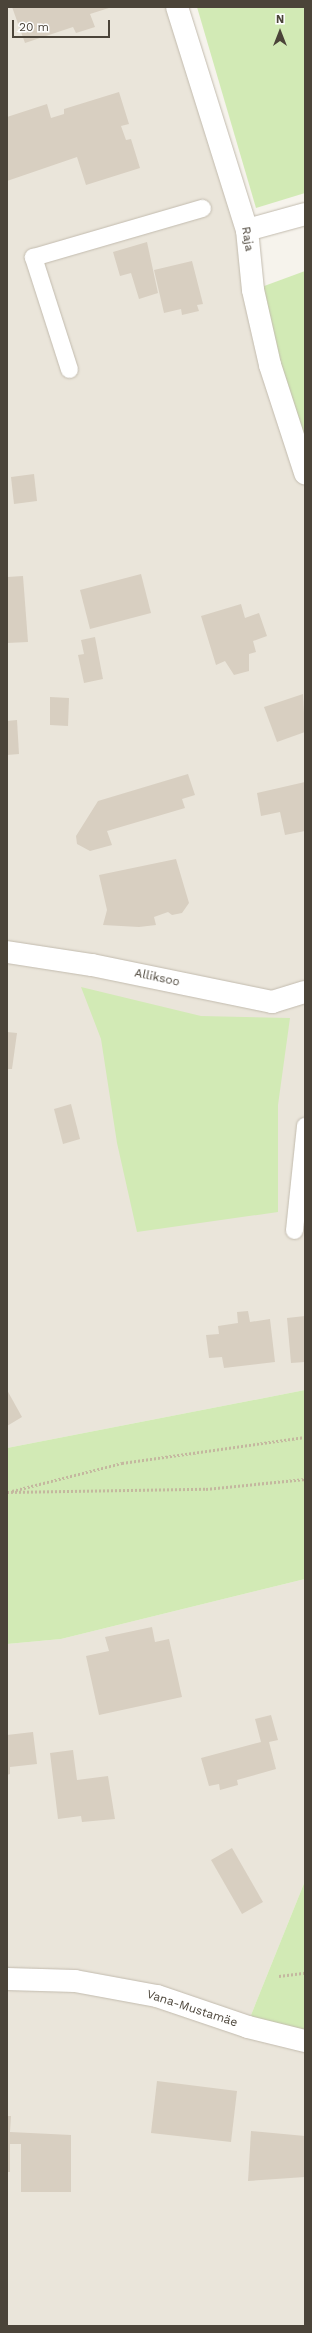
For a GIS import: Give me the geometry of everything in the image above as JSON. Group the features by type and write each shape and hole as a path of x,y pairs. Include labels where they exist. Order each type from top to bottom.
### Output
{"street":[{"name":"Raja","path":"177,7 247,230 253,290 270,365 305,474"},
{"path":"247,230 305,214"},
{"name":"Alliksoo","path":"7,952 92,964 272,1002 305,992"},
{"name":"Vana-Mustamäe","path":"7,1978 63,1979 157,1996 248,2027 305,2041"}],"lane":[{"path":"69,369 33,257 202,208"},
{"path":"294,1230 305,1126"}],"path":[{"path":"7,1492 122,1463 305,1436"},
{"path":"12,1491 206,1489 305,1479"},
{"path":"279,1976 305,1973"}],"shaded area":[{"path":"7,7 177,7 247,230 284,426 305,487 305,1390 7,1448"},
{"path":"305,1579 305,1881 249,2020 305,2041 305,2326 7,2326 7,1644 61,1639"}],"green space":[{"path":"197,7 305,7 305,193 256,208"},
{"path":"305,271 305,473 253,290"},
{"path":"81,987 201,1016 290,1018 278,1105 278,1212 137,1232 117,1143 101,1039"},
{"path":"305,1390 305,1579 61,1639 7,1644 7,1448"},
{"path":"305,1881 305,2034 249,2020"}],"building":[{"path":"12,7 112,7 90,14 95,27 76,33 73,27 25,43"},
{"path":"119,92 129,124 121,126 126,140 131,139 140,168 86,185 77,157 7,181 7,117 47,104 51,118 64,114 64,109"},
{"path":"147,242 158,293 139,299 131,273 120,276 113,252"},
{"path":"192,261 203,304 197,305 199,311 182,315 181,309 164,313 154,270"},
{"path":"34,474 37,501 14,504 11,477"},
{"path":"141,574 151,613 90,629 80,590"},
{"path":"23,576 28,642 7,643 7,577"},
{"path":"241,604 245,618 259,613 267,636 253,641 256,652 249,654 249,671 234,675 225,661 216,665 201,616"},
{"path":"95,637 103,679 84,683 78,655 84,654 81,640"},
{"path":"303,694 305,732 277,742 264,707"},
{"path":"50,697 69,698 68,726 50,725"},
{"path":"17,720 19,754 7,755 7,721"},
{"path":"188,774 195,795 182,799 185,808 107,831 112,845 90,851 77,844 76,836 98,801"},
{"path":"305,782 305,831 285,835 280,812 261,816 257,793"},
{"path":"176,859 189,903 182,913 172,915 168,912 154,917 156,925 139,927 103,925 107,910 99,875"},
{"path":"7,1032 17,1033 12,1069 7,1069"},
{"path":"71,1104 80,1139 63,1144 54,1109"},
{"path":"248,1311 250,1322 270,1319 275,1362 224,1368 222,1357 209,1358 206,1335 219,1334 218,1326 238,1323 237,1312"},
{"path":"305,1316 305,1362 291,1363 287,1318"},
{"path":"7,1390 22,1417 7,1426"},
{"path":"152,1627 155,1642 169,1639 182,1697 99,1715 86,1656 109,1651 105,1637"},
{"path":"271,1715 278,1740 269,1742 276,1769 237,1780 238,1785 220,1790 219,1784 209,1786 201,1758 261,1742 255,1719"},
{"path":"33,1732 37,1764 10,1767 10,1774 7,1775 7,1735"},
{"path":"73,1750 77,1780 108,1776 115,1819 82,1822 81,1816 58,1819 50,1753"},
{"path":"232,1848 263,1902 242,1914 211,1860"},
{"path":"157,2081 237,2091 231,2142 151,2133"},
{"path":"7,2116 11,2116 10,2132 71,2135 71,2192 21,2192 21,2144 10,2144 10,2172 7,2172"},
{"path":"251,2131 305,2136 305,2177 248,2181"}]}
